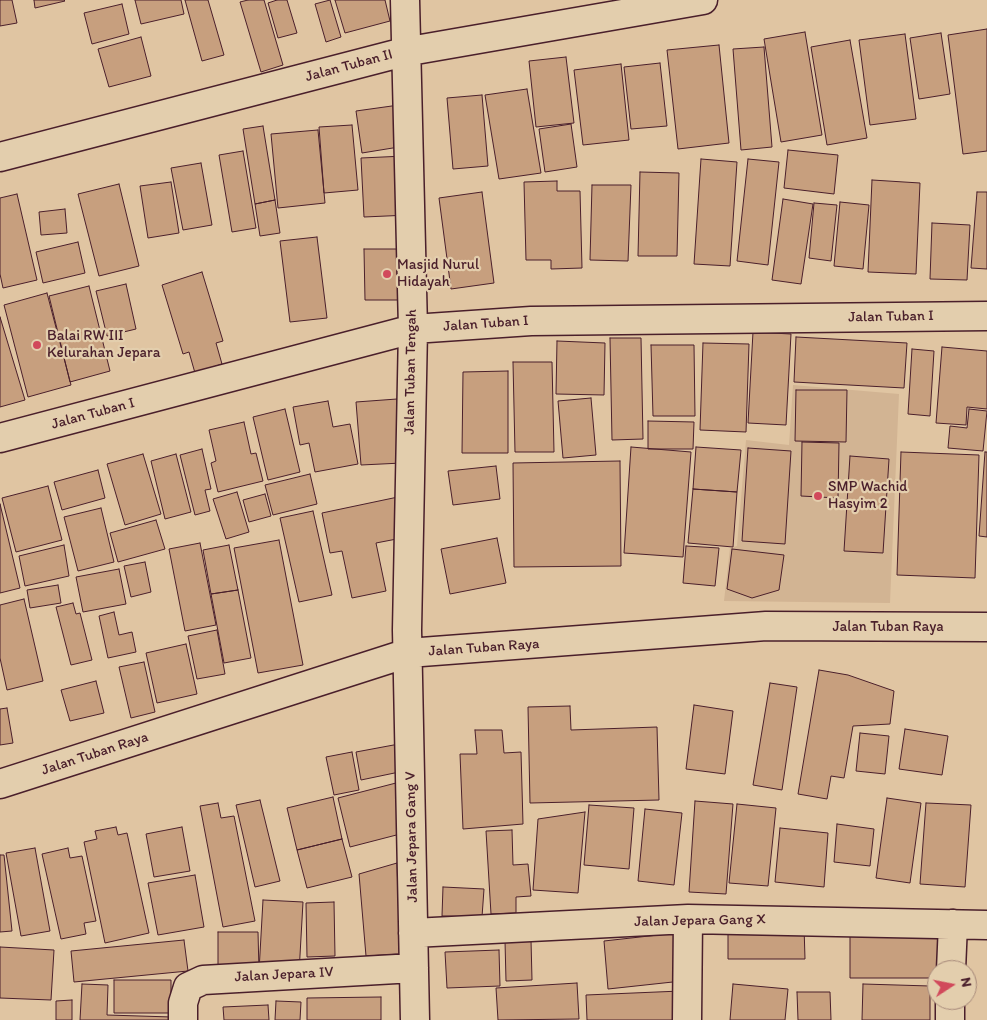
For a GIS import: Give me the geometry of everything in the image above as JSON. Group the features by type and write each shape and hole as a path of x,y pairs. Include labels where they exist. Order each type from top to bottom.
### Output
{"street":[{"name":"Jalan Tuban Tengah","path":"405,0 404,52 412,329 408,653"},
{"name":"Jalan Tuban II","path":"0,157 404,52 703,0"},
{"name":"Jalan Tuban I","path":"0,438 412,329 531,321 987,316"},
{"name":"Jalan Tuban Raya","path":"0,784 408,653 766,626 987,627"},
{"name":"Jalan Jepara Gang V","path":"408,653 415,1020"},
{"name":"Jalan Jepara Gang X","path":"413,933 688,919 987,925"},
{"path":"687,1020 688,919"},
{"path":"952,960 953,924"},
{"name":"Jalan Jepara IV","path":"183,1020 183,1003 188,987 203,980 414,968"}],"shaded area":[{"name":"SMP Wachid Hasyim 2","path":"793,385 899,394 890,603 724,601 730,548 737,546 746,440 789,445"}],"building":[{"path":"0,0 12,0 17,23 0,26"},
{"path":"34,0 64,0 65,1 35,8"},
{"path":"135,0 181,0 184,14 141,24"},
{"path":"185,0 208,0 224,55 202,61"},
{"path":"264,0 283,65 261,72 240,2"},
{"path":"277,0 287,0 297,33 278,38 268,3"},
{"path":"330,0 341,37 326,42 315,4"},
{"path":"335,0 385,0 390,21 345,33"},
{"path":"122,4 129,34 92,44 84,13"},
{"path":"987,29 987,151 963,154 948,35"},
{"path":"805,32 822,135 781,142 764,39"},
{"path":"941,33 950,94 919,99 910,38"},
{"path":"905,34 916,119 870,125 859,40"},
{"path":"141,37 151,76 109,87 98,49"},
{"path":"850,40 867,138 827,145 811,47"},
{"path":"719,45 729,143 678,149 667,50"},
{"path":"764,47 772,147 741,150 733,49"},
{"path":"566,57 574,123 536,127 529,61"},
{"path":"660,63 667,126 631,129 624,67"},
{"path":"621,64 629,140 583,145 574,70"},
{"path":"527,89 541,173 499,179 485,95"},
{"path":"482,95 488,166 453,169 447,98"},
{"path":"399,105 405,146 362,153 356,111"},
{"path":"571,124 577,167 545,172 539,129"},
{"path":"352,125 358,190 324,193 319,127"},
{"path":"263,126 275,200 255,204 243,129"},
{"path":"318,130 325,203 278,208 271,134"},
{"path":"788,150 838,155 834,194 784,188"},
{"path":"243,151 256,228 232,232 219,155"},
{"path":"405,156 409,215 364,217 361,158"},
{"path":"701,159 737,162 730,266 694,264"},
{"path":"748,159 779,162 768,265 737,261"},
{"path":"201,163 212,225 183,230 171,168"},
{"path":"640,172 679,173 677,256 638,256"},
{"path":"872,180 920,183 916,274 868,272"},
{"path":"557,181 557,191 580,191 582,268 551,269 551,260 526,260 524,182"},
{"path":"171,182 179,233 148,238 140,186"},
{"path":"119,184 139,266 99,276 78,194"},
{"path":"592,185 631,185 628,261 590,260"},
{"path":"482,192 494,283 451,289 439,198"},
{"path":"977,192 987,192 987,269 971,268"},
{"path":"17,194 37,280 3,288 0,274 0,198"},
{"path":"783,199 813,204 801,284 772,280"},
{"path":"275,200 280,233 260,236 255,204"},
{"path":"840,202 869,205 863,269 834,266"},
{"path":"814,203 837,205 831,261 809,258"},
{"path":"65,209 67,233 41,235 39,212"},
{"path":"932,223 970,225 967,280 930,279"},
{"path":"317,237 327,318 290,322 280,241"},
{"path":"78,242 85,273 43,283 36,252"},
{"name":"Masjid Nurul Hidayah","path":"364,249 410,249 410,300 365,300"},
{"path":"202,272 223,341 216,343 222,364 195,373 189,352 183,354 162,285"},
{"path":"126,284 136,329 107,336 96,291"},
{"path":"89,286 110,371 70,382 49,296"},
{"name":"Balai RW III Kelurahan Jepara","path":"47,293 71,385 28,397 4,305"},
{"path":"0,317 25,400 0,407"},
{"path":"753,332 791,334 786,425 748,423"},
{"path":"796,337 907,343 904,388 794,382"},
{"path":"610,338 641,338 643,439 612,440"},
{"path":"557,341 605,343 604,395 556,394"},
{"path":"703,343 749,344 746,432 700,430"},
{"path":"651,345 694,345 695,416 653,416"},
{"path":"942,347 987,351 987,409 967,407 966,425 936,423"},
{"path":"912,349 934,351 930,416 908,414"},
{"path":"513,362 552,362 554,452 515,452"},
{"path":"508,371 508,453 462,453 463,372"},
{"path":"796,390 847,390 846,442 795,441"},
{"path":"591,398 596,455 563,458 558,401"},
{"path":"397,399 402,463 361,465 356,402"},
{"path":"328,401 333,427 350,424 358,464 315,472 309,443 300,445 293,407"},
{"path":"285,409 300,472 268,480 253,417"},
{"path":"969,409 987,411 983,451 948,448 950,426 967,428"},
{"path":"648,421 694,422 693,449 648,449"},
{"path":"244,422 251,454 256,453 263,481 218,492 211,463 216,461 209,430"},
{"path":"802,442 839,443 838,498 801,496"},
{"path":"631,447 691,452 683,557 624,553"},
{"path":"696,447 741,450 737,492 693,489"},
{"path":"748,448 791,451 785,544 742,541"},
{"path":"202,449 211,489 205,490 210,511 195,515 180,455"},
{"path":"901,452 979,455 975,578 897,575"},
{"path":"985,452 987,452 987,537 979,536"},
{"path":"143,454 161,514 125,525 107,464"},
{"path":"176,454 191,512 165,519 151,461"},
{"path":"850,456 889,459 883,553 844,551"},
{"path":"620,461 621,566 514,567 513,463"},
{"path":"496,466 500,499 453,505 448,471"},
{"path":"98,470 105,498 62,510 54,482"},
{"path":"310,474 317,504 273,515 265,485"},
{"path":"48,486 62,540 16,552 2,498"},
{"path":"693,489 737,492 733,547 688,543"},
{"path":"237,492 249,532 226,539 213,499"},
{"path":"265,494 271,516 249,522 243,500"},
{"path":"398,497 407,537 376,543 386,591 352,598 342,551 330,553 322,513"},
{"path":"0,504 20,588 0,593"},
{"path":"101,508 114,562 78,571 64,517"},
{"path":"313,511 332,595 299,602 280,518"},
{"path":"156,520 165,549 118,562 110,533"},
{"path":"497,538 506,583 450,594 441,549"},
{"path":"279,540 303,665 258,673 234,548"},
{"path":"200,543 216,625 185,631 169,549"},
{"path":"64,545 69,576 25,586 19,556"},
{"path":"229,545 238,590 211,594 203,550"},
{"path":"686,546 719,548 715,586 683,583"},
{"path":"732,549 784,555 779,590 752,598 727,589"},
{"path":"145,562 151,592 131,597 124,566"},
{"path":"119,569 126,604 83,612 76,577"},
{"path":"58,585 61,603 30,608 27,590"},
{"path":"238,590 251,658 224,663 211,594"},
{"path":"24,599 43,681 7,690 0,658 0,605"},
{"path":"73,603 76,614 80,613 92,660 71,665 56,607"},
{"path":"114,612 119,635 132,632 136,652 108,658 99,616"},
{"path":"217,630 225,674 197,679 188,636"},
{"path":"186,644 197,694 157,703 146,653"},
{"path":"144,662 155,712 131,718 119,667"},
{"path":"819,670 848,675 894,691 890,724 853,726 844,778 831,776 827,799 798,794"},
{"path":"96,681 104,713 70,721 61,690"},
{"path":"770,683 797,687 782,790 753,785"},
{"path":"694,705 733,711 725,774 686,769"},
{"path":"570,706 571,730 657,727 659,800 530,803 528,707"},
{"path":"7,708 13,743 0,745 0,709"},
{"path":"905,729 948,736 942,775 899,769"},
{"path":"475,730 502,730 504,753 521,752 523,824 463,829 460,754 477,754"},
{"path":"860,733 889,736 885,774 856,771"},
{"path":"399,744 404,771 361,780 356,752"},
{"path":"352,752 359,790 334,795 326,757"},
{"path":"396,783 408,832 350,847 338,798"},
{"path":"333,797 342,839 297,850 287,808"},
{"path":"887,798 921,803 910,883 876,878"},
{"path":"260,800 280,881 255,887 236,805"},
{"path":"695,801 733,804 726,894 689,892"},
{"path":"218,803 221,818 234,816 255,921 223,927 200,806"},
{"path":"926,803 971,805 965,887 920,884"},
{"path":"737,804 776,808 768,886 729,883"},
{"path":"589,805 634,808 629,869 584,865"},
{"path":"645,809 682,813 674,885 638,881"},
{"path":"585,812 578,893 533,890 538,819"},
{"path":"837,824 874,829 870,866 834,862"},
{"path":"116,827 118,835 127,833 149,933 105,943 84,842 97,839 95,831"},
{"path":"182,827 190,871 154,877 146,834"},
{"path":"780,828 828,833 824,887 775,882"},
{"path":"512,830 513,865 528,864 531,896 516,897 516,913 491,914 486,831"},
{"path":"342,839 352,877 307,888 297,850"},
{"path":"35,848 50,931 21,936 6,853"},
{"path":"68,848 70,858 82,856 96,921 84,923 86,934 61,939 42,854"},
{"path":"0,855 4,855 12,931 0,932"},
{"path":"397,863 400,954 366,956 359,874"},
{"path":"195,875 204,927 158,935 148,883"},
{"path":"443,887 484,889 482,917 442,916"},
{"path":"263,900 303,902 299,973 259,971"},
{"path":"334,902 335,956 307,957 306,903"},
{"path":"804,926 805,959 728,959 728,927"},
{"path":"218,932 258,932 259,971 218,972"},
{"path":"850,932 950,932 949,960 927,960 927,978 850,978"},
{"path":"676,933 682,981 608,989 604,941"},
{"path":"184,940 188,971 74,982 71,951"},
{"path":"531,940 532,980 506,981 505,941"},
{"path":"0,947 54,950 51,1000 0,998"},
{"path":"499,950 500,986 447,988 445,952"},
{"path":"114,980 171,980 171,1013 114,1013"},
{"path":"577,983 579,1019 498,1020 496,988"},
{"path":"82,984 108,985 107,1015 172,1017 172,1020 80,1020"},
{"path":"733,984 788,989 785,1020 730,1020"},
{"path":"863,984 927,986 927,1010 930,1010 930,1020 862,1020"},
{"path":"681,991 682,1020 587,1020 586,995"},
{"path":"797,992 830,992 831,1020 798,1020"},
{"path":"381,997 381,1020 307,1020 307,998"},
{"path":"72,1000 72,1020 56,1020 56,1001"},
{"path":"276,1001 301,1002 300,1020 275,1020"},
{"path":"268,1005 269,1020 224,1020 223,1007"}],"place":[{"name":"Masjid Nurul Hidayah","path":"387,274"},
{"name":"Balai RW III Kelurahan Jepara","path":"37,345"},
{"name":"SMP Wachid Hasyim 2","path":"818,496"}]}
